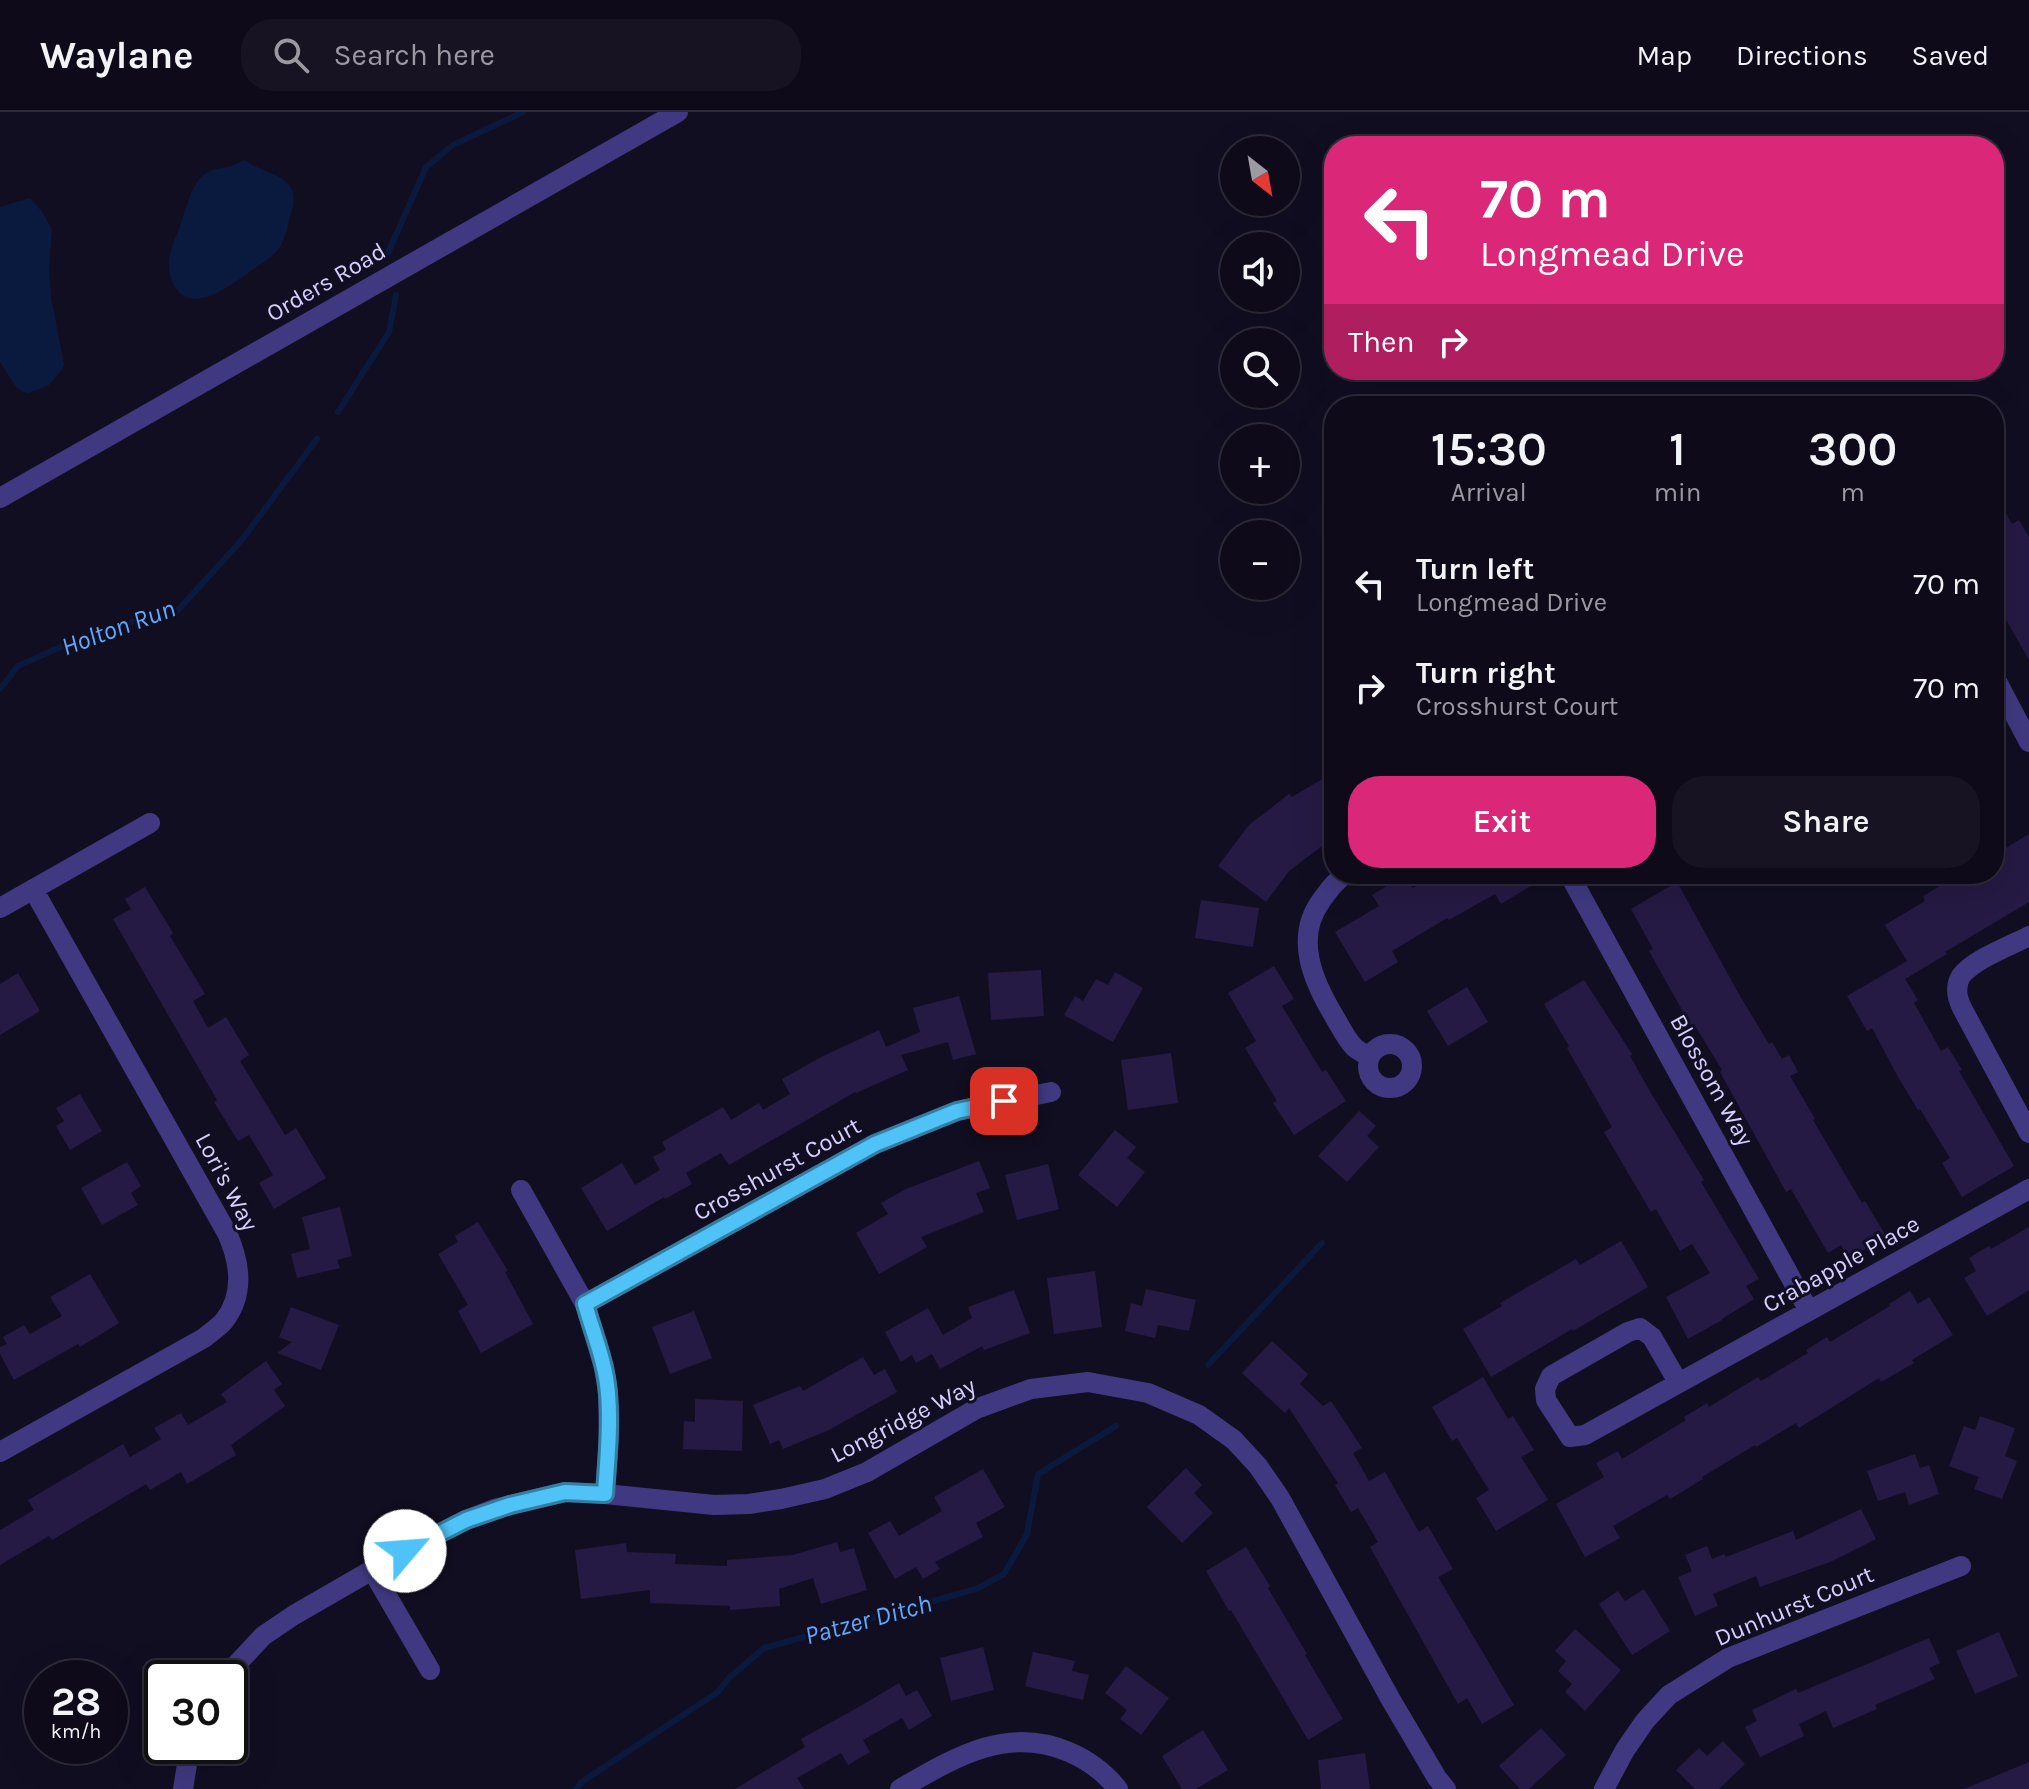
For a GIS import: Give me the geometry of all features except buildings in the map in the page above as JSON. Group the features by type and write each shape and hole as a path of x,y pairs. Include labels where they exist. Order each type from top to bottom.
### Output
{"street":[{"name":"Orders Road","path":"0,498 678,112"},
{"path":"2004,702 2029,742"},
{"path":"0,908 150,823"},
{"path":"1333,884 1316,907 1308,930 1310,965 1316,983 1354,1047 1370,1057"},
{"name":"Blossom Way","path":"1574,884 1809,1311"},
{"name":"Lori's Way","path":"0,1452 204,1338 223,1322 239,1283 235,1250 227,1233 33,889"},
{"path":"2029,936 1976,964 1962,976 1957,986 1962,1008 2029,1133"},
{"name":"Crosshurst Court","path":"585,1304 875,1144 957,1111 1051,1092"},
{"name":"Crabapple Place","path":"1678,1382 1652,1337 1640,1328 1551,1376 1545,1389 1546,1400 1570,1437 1585,1435 2029,1189"},
{"path":"521,1190 585,1304 604,1367 609,1436 605,1494"},
{"name":"Longridge Way","path":"241,1660 263,1636 294,1615 466,1520 494,1509 565,1492 714,1505 781,1499 825,1489 867,1472 976,1409 1031,1389 1088,1382 1148,1393 1199,1415 1234,1440 1258,1466 1280,1498 1391,1700 1446,1789"},
{"name":"Dunhurst Court","path":"1604,1789 1645,1721 1669,1695 1728,1658 1961,1566"},
{"path":"372,1570 430,1670"},
{"path":"900,1789 948,1762 983,1748 1013,1742 1049,1743 1081,1757 1109,1778 1118,1789"},
{"path":"183,1789 187,1764"}],"water":[{"path":"245,160 281,178 291,188 293,206 283,241 272,255 219,292 197,299 187,297 179,292 172,281 169,263 189,199 203,176 212,170"},
{"path":"30,198 52,230 49,268 51,297 64,364 49,385 28,393 16,387 0,362 0,207"}],"waterway":[{"name":"Holton Run","path":"388,253 426,167 453,145 523,112"},
{"name":"Holton Run","path":"338,412 389,332 396,295"},
{"name":"Holton Run","path":"0,689 18,666 65,645 101,630 178,610 241,541 317,439"},
{"name":"Patzer Ditch","path":"1208,1365 1322,1243"},
{"name":"Patzer Ditch","path":"577,1789 580,1783 718,1692 729,1678 764,1648 976,1589 1004,1574 1027,1534 1038,1474 1116,1426"}],"route":[{"path":"405,1551 494,1509 565,1492 605,1494 608,1393 604,1367 585,1304 875,1144 957,1111 1004,1101"}]}
